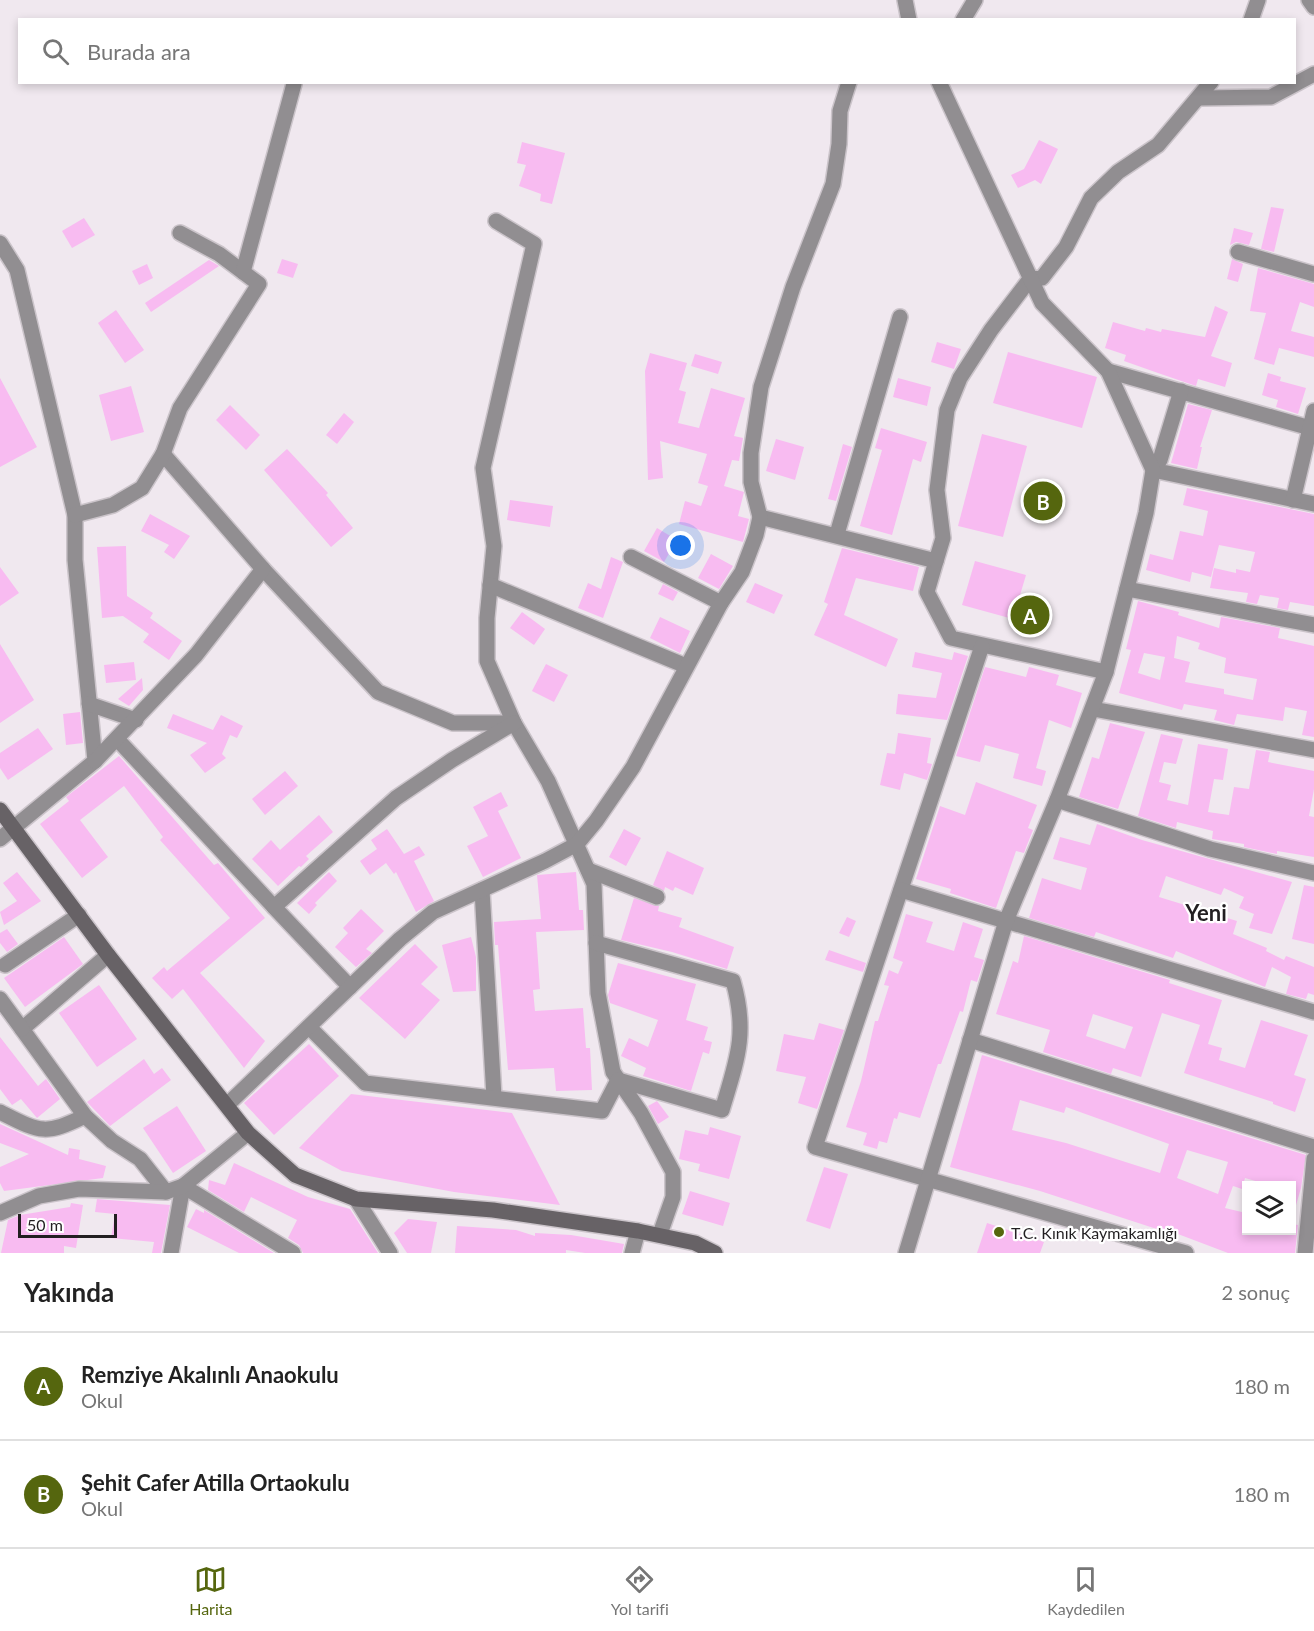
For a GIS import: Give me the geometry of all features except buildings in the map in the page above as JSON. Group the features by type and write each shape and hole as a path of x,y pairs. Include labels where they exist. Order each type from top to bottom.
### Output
{"main road":[{"path":"0,810 108,955 248,1133 295,1176 356,1199 493,1210 660,1234 695,1243 715,1253"}],"street":[{"path":"905,0 909,18"},
{"path":"964,18 975,0"},
{"path":"1252,18 1258,0"},
{"path":"1309,0 1314,7"},
{"path":"1296,84 1314,74"},
{"path":"243,272 294,84"},
{"path":"227,1105 350,987 433,912 577,844 633,767 686,666 741,572 760,517 751,482 752,453 761,387 793,288 833,184 839,144 840,111 848,84"},
{"path":"940,84 1042,303 1108,371 1153,470"},
{"path":"1106,672 951,638 927,592 943,538 937,490 947,410 960,378 1030,279 1042,278 1066,247 1091,198 1118,172 1158,145 1201,98 1210,84"},
{"path":"1201,98 1271,97 1295,84"},
{"path":"496,221 534,244 483,468 494,546 487,618 487,662 514,723 548,781 594,884 598,993 604,1035 613,1072 641,1113 673,1172 673,1197 660,1234"},
{"path":"75,514 113,505 142,488 163,454 180,408 259,284 219,254 180,233"},
{"path":"0,243 17,270 75,514 75,560 95,761"},
{"path":"1238,252 1314,274"},
{"path":"837,534 900,317"},
{"path":"1108,371 1312,429"},
{"path":"906,1253 926,1178 1005,921 1057,800 1106,672 1153,470 1160,460 1181,391"},
{"path":"1293,500 1312,429 1314,411"},
{"path":"163,454 263,569 378,692 453,723 514,723"},
{"path":"1153,470 1314,504"},
{"path":"760,517 837,534 936,561"},
{"path":"631,557 721,603"},
{"path":"0,839 95,761 136,720 196,655 263,569"},
{"path":"490,585 686,666"},
{"path":"1127,589 1314,625"},
{"path":"982,646 815,1147 926,1178 1150,1248 1186,1253"},
{"path":"89,704 136,720"},
{"path":"1093,709 1314,750"},
{"path":"274,907 396,798 452,760 514,723"},
{"path":"117,739 350,987"},
{"path":"1057,800 1210,849 1314,873"},
{"path":"588,870 657,897"},
{"path":"482,890 494,1097"},
{"path":"900,890 1314,1012"},
{"path":"2,966 79,915"},
{"path":"596,943 733,981 741,1008 740,1050 722,1110 618,1080"},
{"path":"22,1029 108,955"},
{"path":"0,999 85,1116 112,1141 140,1159 166,1191"},
{"path":"309,1027 365,1083 602,1111 618,1080"},
{"path":"970,1040 1314,1147"},
{"path":"0,1112 34,1129 56,1130 85,1116"},
{"path":"0,1213 39,1196 79,1189 166,1191 183,1186 248,1133"},
{"path":"1305,1253 1314,1159"},
{"path":"171,1253 183,1186"},
{"path":"183,1186 293,1253"},
{"path":"356,1199 390,1253"},
{"path":"632,1253 638,1231"}],"place":[{"name":"Şehit Cafer Atilla Ortaokulu","path":"1043,501"},
{"name":"Remziye Akalınlı Anaokulu","path":"1030,615"},
{"name":"T.C. Kınık Kaymakamlığı","path":"999,1232"}],"district":[{"name":"Yeni","path":"1206,912"}]}
